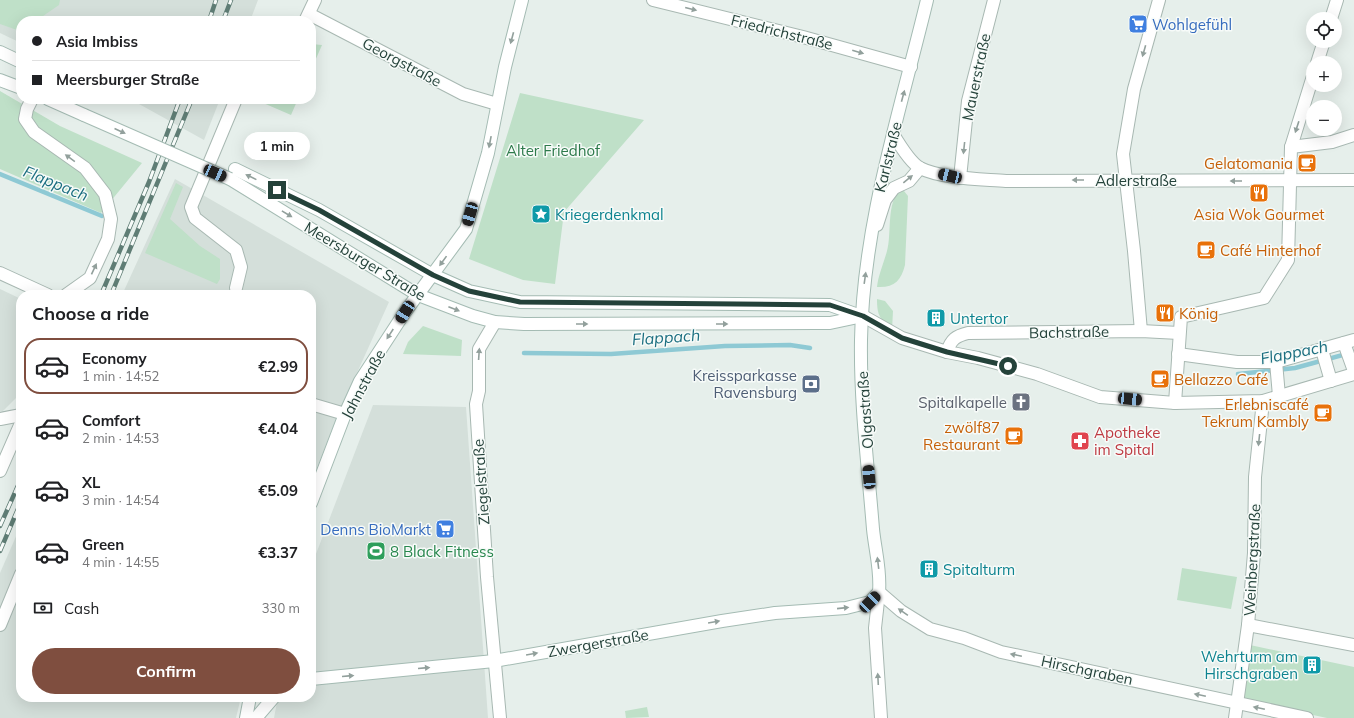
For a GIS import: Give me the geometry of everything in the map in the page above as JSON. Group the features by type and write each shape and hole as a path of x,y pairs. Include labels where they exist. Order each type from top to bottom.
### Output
{"street":[{"path":"308,16 315,0"},
{"path":"433,275 466,229 488,152 504,67 522,0"},
{"name":"Friedrichstraße","path":"653,0 803,37 911,67"},
{"name":"Karlstraße","path":"863,316 863,292 878,196 928,0"},
{"name":"Mauerstraße","path":"960,178 968,101 994,0"},
{"path":"1141,331 1123,154 1134,89 1159,0"},
{"path":"1333,12 1337,0"},
{"name":"Georgstraße","path":"316,22 463,94 497,104"},
{"path":"0,52 16,60"},
{"path":"0,80 16,86"},
{"path":"1175,403 1181,317 1264,298 1288,260 1291,146 1308,92"},
{"path":"29,104 25,119 34,132 85,168 105,194 111,220 108,239 90,278 73,290"},
{"name":"Meersburger Straße","path":"59,104 319,210 433,275 469,291 520,302 830,305 863,316"},
{"path":"234,104 191,207 195,218 236,250 241,267 236,288"},
{"path":"870,247 885,200 894,188 909,181 920,168 901,147 893,134"},
{"path":"1291,146 1332,142 1354,134"},
{"name":"Adlerstraße","path":"920,168 960,178 1006,181 1354,180"},
{"name":"Meersburger Straße","path":"232,174 418,295 473,316 495,322 524,324 830,323 863,316"},
{"path":"0,273 37,290"},
{"name":"Jahnstraße","path":"316,490 345,414 360,381 433,275"},
{"path":"863,316 902,338 947,352 978,358 1037,374 1100,397 1175,403 1263,401 1354,374"},
{"name":"Olgastraße","path":"863,316 861,339 863,405 874,535 880,579 875,628 881,718"},
{"name":"Ziegelstraße","path":"495,322 479,349 479,391 476,404 494,661 500,718"},
{"name":"Bachstraße","path":"947,352 950,343 956,336 968,333 1179,332"},
{"path":"1178,354 1276,368 1324,357 1348,348 1354,371"},
{"path":"1324,357 1331,381"},
{"path":"1276,368 1279,396"},
{"name":"Weinbergstraße","path":"1235,718 1248,625 1254,553 1255,477 1263,401"},
{"path":"316,405 345,414"},
{"path":"0,419 16,416"},
{"path":"0,471 16,434"},
{"path":"0,625 16,586"},
{"name":"Zwergerstraße","path":"316,679 494,661 775,613 846,608 870,602 879,592"},
{"name":"Hirschgraben","path":"879,592 901,611 930,629 964,638 1001,652 1307,718"},
{"path":"1248,625 1354,645"},
{"path":"246,718 249,702"},
{"path":"256,718 270,702"}],"shaded area":[{"path":"0,0 258,0 252,16 16,16 16,41 0,33"},
{"path":"139,104 218,104 204,140"},
{"path":"175,179 389,302 337,417 316,470 316,290 124,290"},
{"path":"0,289 16,297 16,398 3,411 0,411"},
{"path":"373,405 466,407 488,718 274,718 277,702 316,702 316,554"},
{"path":"16,536 16,702 240,702 236,718 0,718 0,573"}],"green space":[{"path":"0,0 60,0 59,5 43,16 16,16 16,30 0,24"},
{"path":"316,44 322,45 316,59"},
{"path":"0,91 16,100 16,104 22,104 60,126 142,163 101,213 0,169"},
{"name":"Alter Friedhof","path":"520,93 644,120 564,212 555,284 523,280 469,259"},
{"path":"266,104 296,104 291,115"},
{"path":"176,183 183,187 170,219 200,246 220,259 220,279 217,284 145,253"},
{"path":"900,191 904,191 908,196 905,265 899,279 896,282 892,285 877,287 887,251 891,211 896,196"},
{"path":"877,299 885,301 893,311 892,330 880,317"},
{"path":"423,326 462,340 461,356 403,354 408,342"},
{"path":"1182,568 1237,577 1231,609 1177,600"},
{"path":"1250,645 1354,667 1354,718 1327,718 1243,700"},
{"path":"647,707 649,717 626,718 625,711"}],"waterway":[{"name":"Flappach","path":"0,174 102,216"},
{"name":"Flappach","path":"524,353 611,354 725,346 790,345 810,348"},
{"name":"Flappach","path":"1238,374 1295,368 1354,352"}],"railway":[{"path":"211,16 216,0"},
{"path":"225,16 231,0"},
{"path":"103,290 149,182 178,104"},
{"path":"113,290 190,104"},
{"path":"0,526 16,490"},
{"path":"0,551 16,514"}],"place":[{"name":"Wohlgefühl","path":"1138,24"},
{"name":"Gelatomania","path":"1307,163"},
{"name":"Asia Wok Gourmet","path":"1259,193"},
{"name":"Kriegerdenkmal","path":"541,214"},
{"name":"Café Hinterhof","path":"1206,250"},
{"name":"König","path":"1165,313"},
{"name":"Untertor","path":"936,318"},
{"name":"Bellazzo Café","path":"1160,379"},
{"name":"Kreissparkasse Ravensburg","path":"811,384"},
{"name":"Spitalkapelle","path":"1021,402"},
{"name":"Erlebniscafé Tekrum Kambly","path":"1323,413"},
{"name":"zwölf87 Restaurant","path":"1014,436"},
{"name":"Apotheke im Spital","path":"1080,441"},
{"name":"Denns BioMarkt","path":"445,529"},
{"name":"8 Black Fitness","path":"376,551"},
{"name":"Spitalturm","path":"929,569"},
{"name":"Wehrturm am Hirschgraben","path":"1312,665"}],"route":[{"path":"277,190 319,210 433,275 469,291 520,302 830,305 863,316 902,338 947,352 1008,366"}]}
